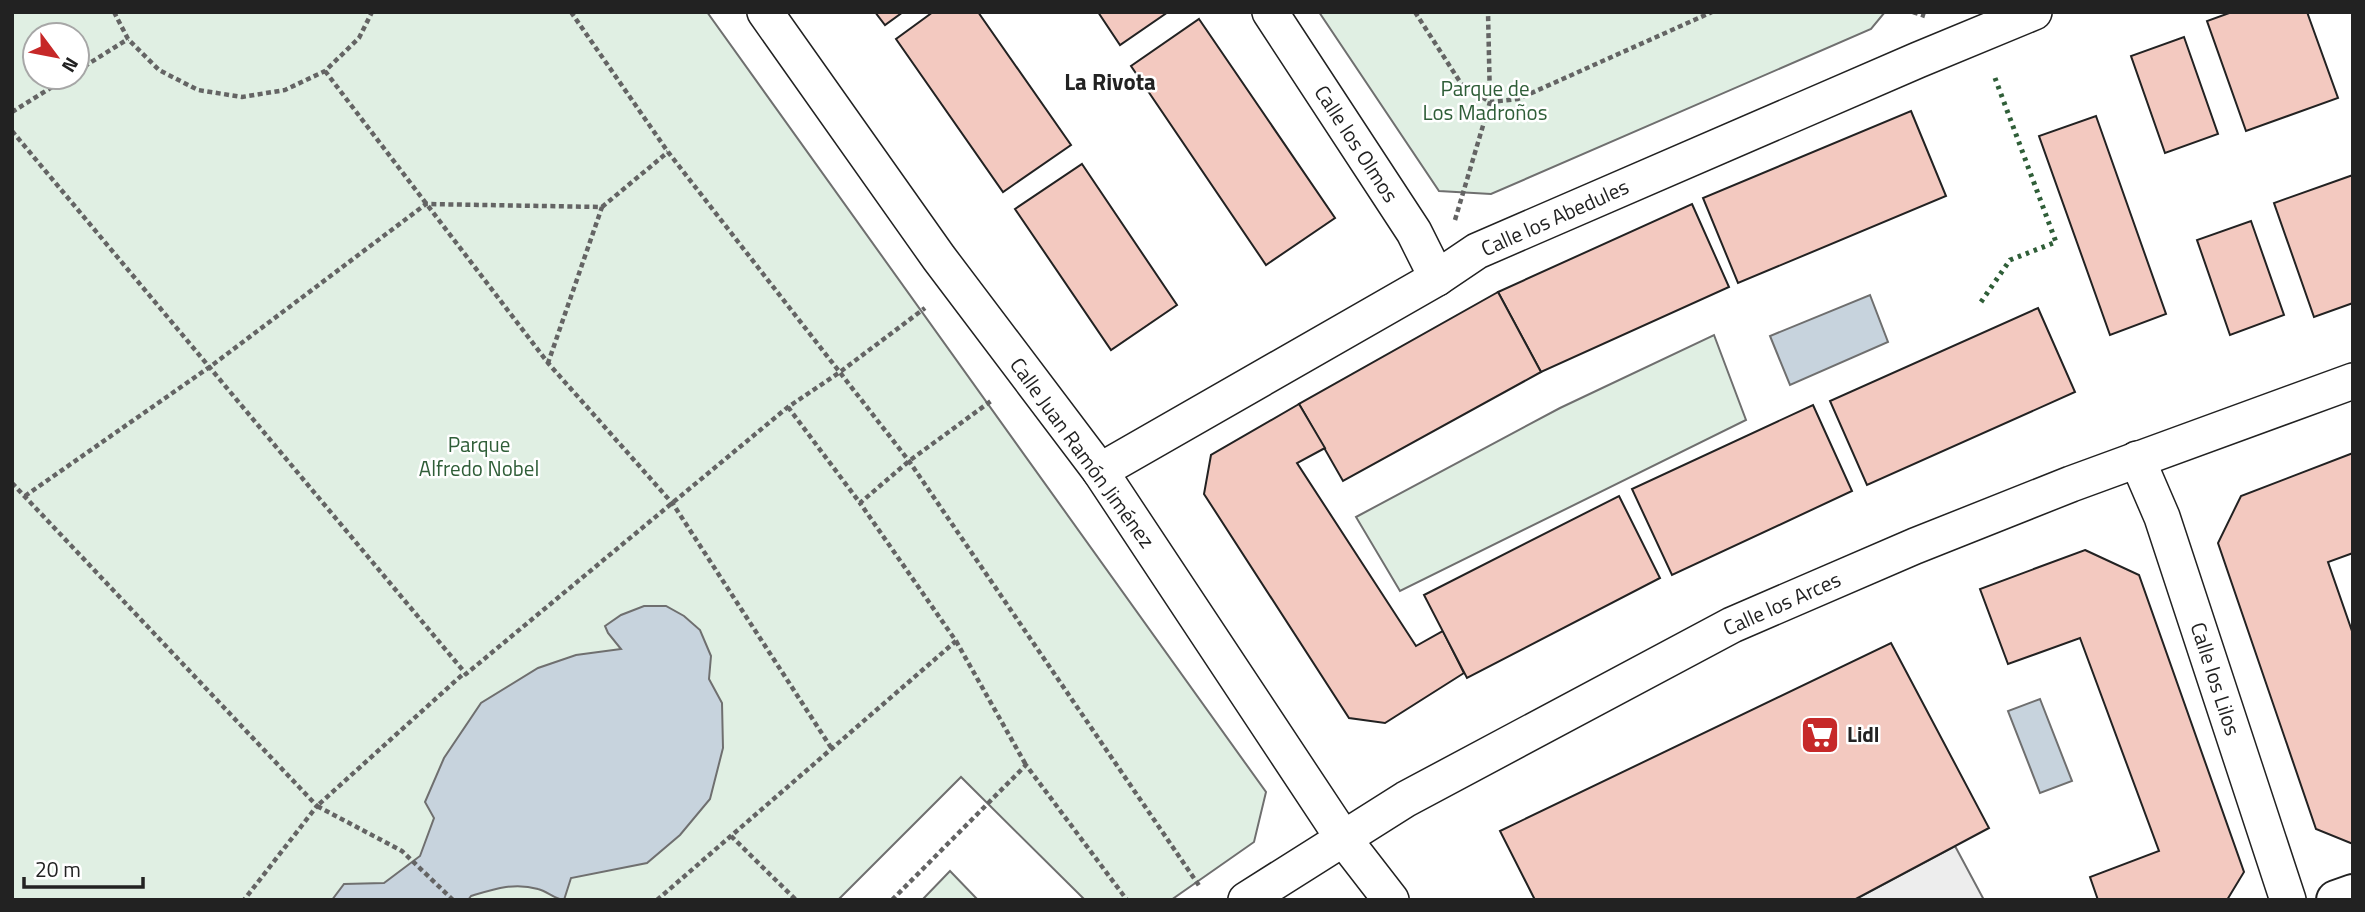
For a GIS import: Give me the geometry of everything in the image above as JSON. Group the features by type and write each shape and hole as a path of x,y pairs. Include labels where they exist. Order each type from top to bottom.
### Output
{"street":[{"name":"Calle Juan Ramón Jiménez","path":"765,12 939,258 1100,471 1343,838 1391,900"},
{"name":"Calle los Olmos","path":"1270,12 1414,232 1437,278"},
{"name":"Calle los Abedules","path":"1100,471 1437,278 1477,251 1974,23 2034,12"},
{"name":"Calle los Arces","path":"1246,900 1406,799 1732,625 1915,546 2137,459 2353,381"},
{"name":"Calle los Lilos","path":"2137,459 2162,517 2288,900"},
{"path":"2336,900 2353,894"}],"path":[{"path":"114,12 128,39 159,70 198,90 242,97 285,90 325,71 359,38 372,12"},
{"path":"571,12 668,152 909,461 1200,887"},
{"path":"1415,12 1462,85 1490,102 1518,99 1712,12"},
{"path":"1437,278 1490,102 1488,12"},
{"path":"91,62 128,39"},
{"path":"325,71 548,363 673,504 832,749"},
{"path":"12,112 46,91"},
{"path":"12,131 466,674"},
{"path":"548,363 602,206 668,152"},
{"path":"25,496 211,366 426,204 602,206"},
{"path":"244,900 317,806 462,675 788,407 925,308"},
{"path":"860,503 909,461 991,401"},
{"path":"788,407 860,503 956,641 1026,765 1126,900"},
{"path":"12,483 317,806 402,851 453,900"},
{"path":"657,900 956,641"},
{"path":"892,900 1026,765"},
{"path":"731,835 796,900"}],"green space":[{"name":"Parque Alfredo Nobel","path":"12,12 707,12 1266,792 1254,842 1171,900 1085,900 961,777 838,900 12,900"},
{"name":"Parque de Los Madroños","path":"1319,12 1885,12 1871,29 1491,194 1439,191"},
{"path":"1714,335 1746,420 1400,591 1356,517 1560,408"},
{"path":"950,871 978,900 922,900"}],"shaded area":[{"path":"1870,295 1888,342 1790,385 1770,336"},
{"path":"644,606 666,606 684,616 700,630 711,656 709,679 722,703 723,748 710,799 680,835 647,863 571,878 564,900 541,890 521,886 488,891 471,896 468,900 332,900 344,884 384,883 420,856 434,818 425,802 444,758 481,703 538,668 576,655 621,649 605,626 621,615"},
{"path":"2040,699 2072,781 2040,793 2008,711"},
{"path":"1955,846 1984,900 1854,900"}],"building":[{"path":"875,12 903,12 885,25"},
{"path":"933,12 978,12 1071,145 1003,192 896,39"},
{"path":"1098,12 1168,12 1120,45"},
{"path":"2232,12 2307,12 2338,98 2246,131 2207,21"},
{"path":"1199,19 1335,218 1266,265 1131,66"},
{"path":"2184,37 2218,134 2165,153 2131,56"},
{"path":"1911,111 1946,196 1738,283 1703,198"},
{"path":"2096,116 2166,314 2110,335 2039,136"},
{"path":"1082,164 1177,305 1111,350 1015,209"},
{"path":"2353,175 2353,303 2314,317 2274,203"},
{"path":"1692,204 1729,287 1541,372 1498,292"},
{"path":"2251,221 2284,315 2230,335 2197,240"},
{"path":"1498,292 1541,372 1343,481 1299,404"},
{"path":"2038,308 2075,392 1867,485 1830,401"},
{"path":"1299,404 1325,448 1297,463 1416,646 1443,631 1464,673 1385,723 1349,718 1204,494 1211,455"},
{"path":"1813,405 1852,491 1672,575 1632,489"},
{"path":"2353,453 2353,553 2328,562 2353,634 2353,844 2316,829 2218,543 2241,496"},
{"path":"1619,496 1660,578 1467,678 1424,595"},
{"path":"2085,550 2139,575 2244,872 2227,900 2098,900 2090,877 2159,851 2080,638 2008,664 1980,589"},
{"name":"Lidl","path":"1891,643 1989,828 1854,900 1535,900 1500,831"}],"hedge":[{"path":"1981,302 2010,260 2056,242 1995,78"}],"place":[{"name":"Lidl","path":"1820,735"}],"district":[{"name":"La Rivota","path":"1110,82"}]}
